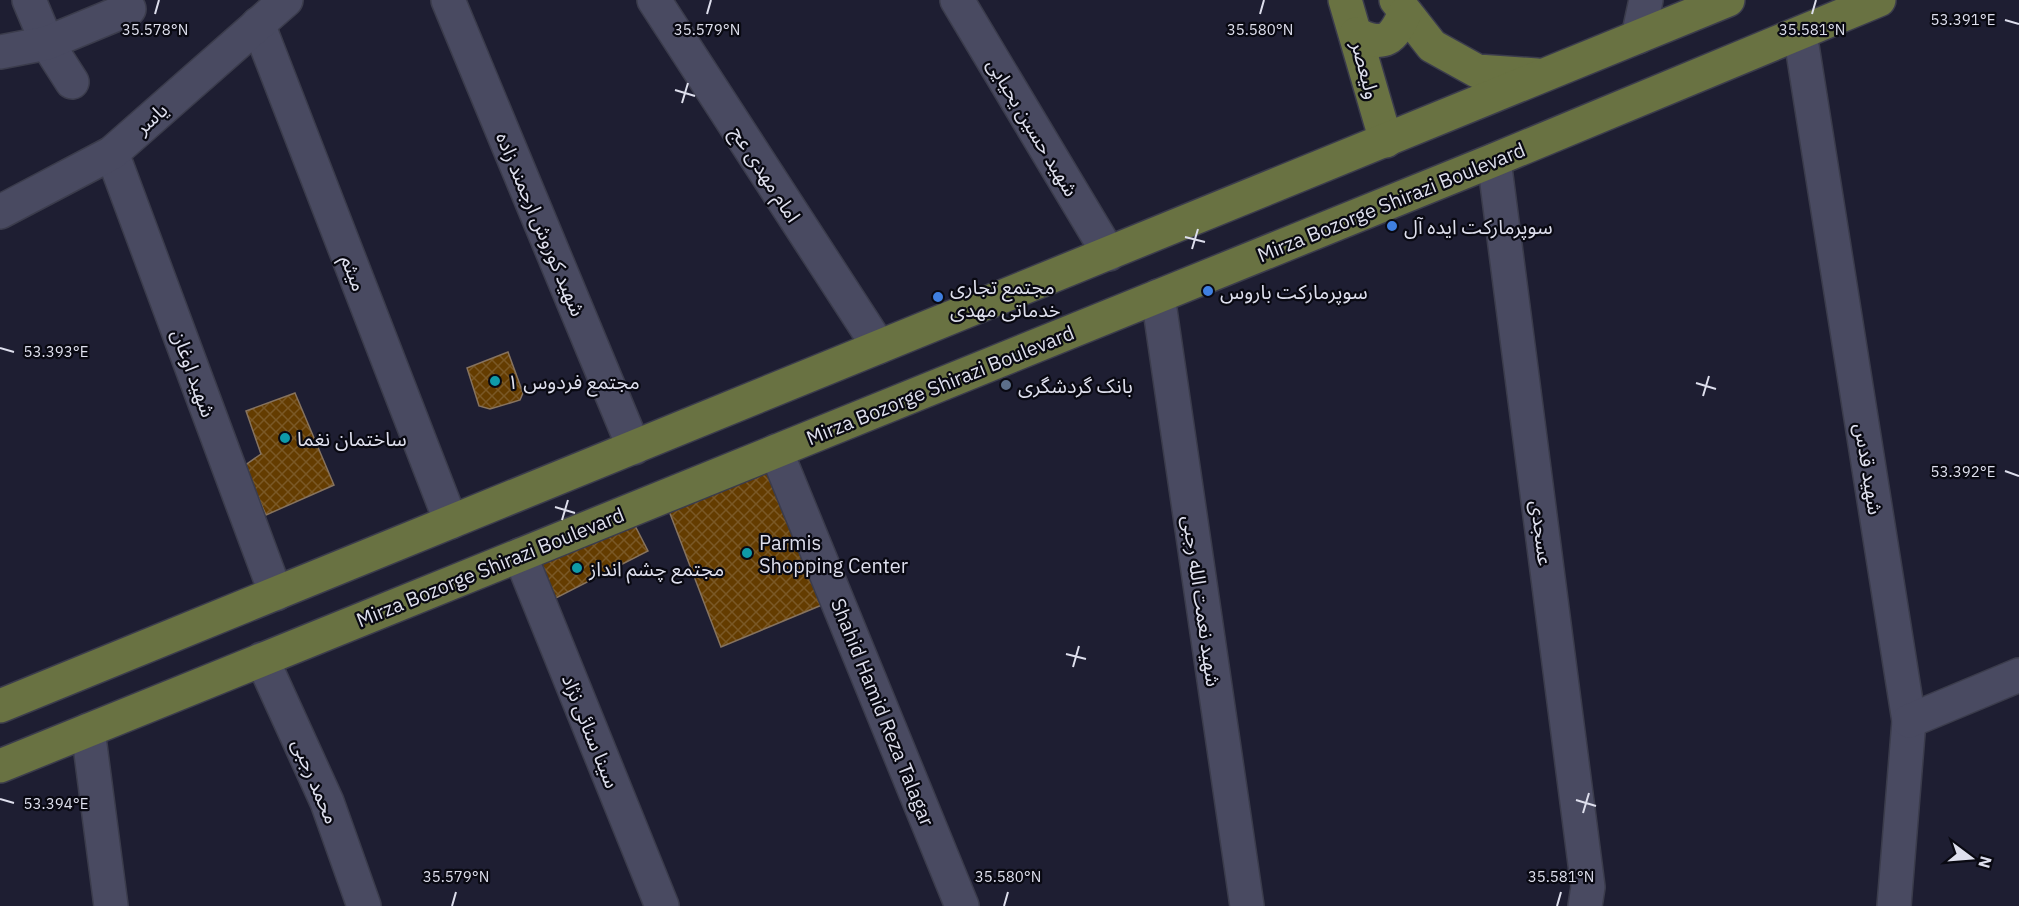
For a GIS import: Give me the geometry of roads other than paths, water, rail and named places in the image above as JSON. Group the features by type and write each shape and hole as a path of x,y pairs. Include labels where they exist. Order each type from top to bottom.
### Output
{"main road":[{"name":"ولیعصر","path":"1345,0 1386,141"},
{"path":"0,706 1728,0"},
{"name":"Mirza Bozorge Shirazi Boulevard","path":"0,766 1494,160 1879,0"},
{"path":"1356,34 1370,41 1387,40 1396,32 1400,6"},
{"path":"1400,6 1432,46 1477,70 1545,76"}],"street":[{"path":"29,0 47,43 72,82"},
{"name":"یاسر","path":"0,212 112,153 286,0"},
{"name":"شهید کوروش ارجمند زاده","path":"448,0 634,448"},
{"name":"امام مهدی عج","path":"654,0 879,347"},
{"name":"شهید حسین یحیایی","path":"957,0 1109,254"},
{"path":"1638,37 1646,0"},
{"path":"0,52 47,43 129,9"},
{"name":"میثم","path":"258,24 451,522"},
{"name":"شهید قدس","path":"1800,33 1909,721 1894,906"},
{"name":"شهید اوغان","path":"112,153 276,594"},
{"name":"عسجدی","path":"1494,160 1588,887 1585,906"},
{"name":"شهید نعمت الله رجبی","path":"1158,296 1247,906"},
{"name":"Shahid Hamid Reza Talagar","path":"776,451 962,906"},
{"name":"سینا سنائی نژاد","path":"520,555 662,906"},
{"name":"محمد رجبی","path":"262,659 327,802 364,906"},
{"path":"1909,721 2019,675"},
{"path":"88,730 111,906"}],"place":[{"name":"سوپرمارکت ایده آل","path":"1392,226"},
{"name":"سوپرمارکت باروس","path":"1208,291"},
{"name":"مجتمع تجاری خدماتی مهدی","path":"938,297"},
{"name":"مجتمع فردوس ۱","path":"495,381"},
{"name":"بانک گردشگری","path":"1006,385"},
{"name":"ساختمان نغما","path":"285,438"},
{"name":"Parmis Shopping Center","path":"747,553"},
{"name":"مجتمع چشم انداز","path":"577,568"}]}
